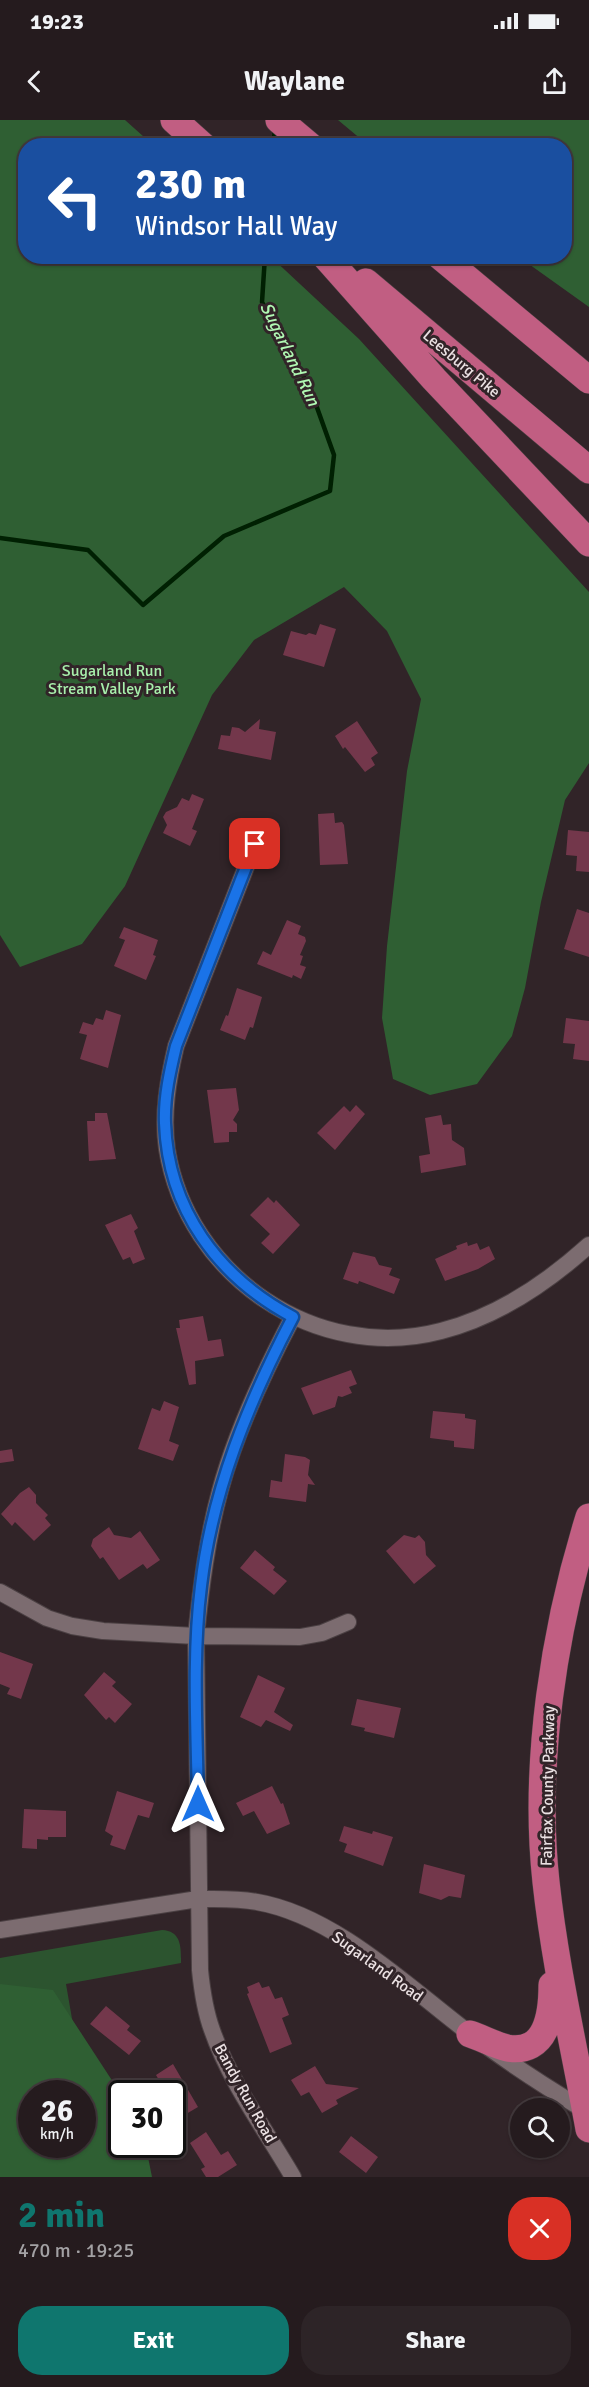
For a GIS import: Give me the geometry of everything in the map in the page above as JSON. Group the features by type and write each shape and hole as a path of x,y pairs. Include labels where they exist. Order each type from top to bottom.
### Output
{"highway":[{"path":"174,120 194,138"},
{"path":"279,120 300,138"},
{"path":"332,264 434,379 589,543"},
{"name":"Leesburg Pike","path":"344,264 589,470"},
{"path":"450,264 589,380"},
{"path":"459,264 589,362"},
{"name":"Fairfax County Parkway","path":"587,2120 551,1920 543,1837 545,1739 558,1644 580,1544 589,1517"},
{"path":"470,2034 507,2048 530,2045 540,2038 550,2018 552,1999 551,1920"}],"street":[{"path":"255,844 176,1046 169,1075 165,1123 174,1177 195,1227 210,1250 242,1283 269,1304 293,1317 322,1328 352,1334 392,1336 441,1331 507,1304 540,1284 589,1245"},
{"name":"Bandy Run Road","path":"293,1317 236,1440 220,1490 201,1586 196,1636 200,1970 211,2028 223,2058 293,2177"},
{"path":"0,1592 25,1608 72,1626 103,1631 196,1636 300,1637 322,1634 348,1622"},
{"name":"Sugarland Road","path":"0,1930 198,1899 259,1902 303,1916 354,1945 587,2120"}],"green space":[{"name":"Sugarland Run Stream Valley Park","path":"0,120 125,120 145,138 18,138 18,264 279,264 359,339 589,592 589,763 565,800 541,902 525,988 512,1036 477,1084 430,1095 393,1079 382,1018 387,946 407,771 421,699 387,631 344,587 254,640 212,695 125,886 82,944 20,967 0,935"},
{"path":"338,120 589,120 589,307 529,264 572,264 572,138 360,138"},
{"path":"162,1930 173,1933 179,1941 181,1963 66,1984 83,2080 18,2080 18,2158 96,2158 96,2124 114,2177 0,2177 0,1958"},
{"path":"0,1984 53,1990 112,2080 108,2080 108,2158 148,2158 152,2177 0,2177"}],"building":[{"path":"320,624 336,629 324,667 283,655 291,631 316,635"},
{"path":"260,719 259,729 276,732 271,760 218,749 221,735 230,736 232,727 245,732"},
{"path":"357,721 378,753 371,758 375,765 365,772 345,747 343,749 335,736"},
{"path":"192,794 204,799 192,829 197,831 190,846 163,833 167,825 163,817 166,812 177,807 182,798 189,801"},
{"path":"334,813 335,823 342,822 344,825 348,864 320,865 318,814"},
{"path":"568,830 589,832 589,872 576,871 577,856 566,855"},
{"path":"577,909 589,913 589,957 564,949"},
{"path":"287,920 301,926 298,934 305,937 306,941 300,955 303,956 300,965 306,967 301,979 293,975 292,978 257,964 263,951 271,955"},
{"path":"124,927 158,940 153,955 156,956 146,980 114,966 125,940 119,938"},
{"path":"237,988 262,997 253,1028 250,1027 245,1040 220,1030 226,1015 228,1016"},
{"path":"106,1010 121,1015 108,1068 80,1059 87,1035 79,1033 83,1022 93,1025 96,1018 103,1020"},
{"path":"566,1018 589,1021 589,1061 573,1059 575,1044 563,1043"},
{"path":"236,1088 239,1110 233,1120 237,1124 237,1132 229,1132 229,1142 214,1143 207,1090"},
{"path":"356,1105 365,1114 335,1150 317,1133 344,1106 350,1112"},
{"path":"95,1113 107,1113 116,1159 89,1161 87,1121 95,1121"},
{"path":"441,1115 443,1125 451,1124 452,1140 464,1148 466,1165 421,1173 419,1156 430,1154 425,1118"},
{"path":"268,1197 274,1203 276,1200 300,1225 273,1254 261,1243 270,1234 250,1215"},
{"path":"131,1214 138,1228 134,1231 145,1259 133,1264 130,1257 123,1260 105,1225"},
{"path":"467,1242 468,1246 477,1243 480,1250 489,1246 495,1259 478,1269 445,1281 435,1259"},
{"path":"353,1252 375,1257 379,1265 392,1268 389,1275 400,1279 394,1294 359,1281 358,1284 343,1279"},
{"path":"203,1316 208,1341 221,1339 224,1356 195,1361 196,1384 189,1385 176,1328 180,1328 179,1320"},
{"path":"351,1370 357,1384 349,1387 352,1393 342,1397 338,1396 335,1407 313,1415 301,1388"},
{"path":"164,1401 179,1407 169,1441 179,1445 173,1461 138,1449 152,1408 160,1411"},
{"path":"433,1411 465,1414 465,1418 476,1420 474,1449 454,1447 454,1441 430,1438"},
{"path":"12,1449 14,1461 0,1463 0,1451"},
{"path":"285,1454 310,1460 308,1475 315,1485 308,1484 306,1502 269,1497 271,1480 282,1482"},
{"path":"29,1487 36,1495 36,1503 48,1515 45,1518 51,1525 34,1541 15,1522 12,1526 1,1514 20,1493"},
{"path":"109,1527 114,1535 131,1538 140,1531 160,1560 147,1569 143,1564 119,1580 103,1557 100,1559 91,1546 93,1539"},
{"path":"404,1535 415,1538 419,1535 425,1542 426,1555 436,1566 414,1584 386,1551"},
{"path":"255,1550 275,1567 273,1570 287,1581 274,1595 240,1568"},
{"path":"0,1652 33,1664 21,1699 7,1694 10,1688 0,1684"},
{"path":"104,1672 116,1682 112,1686 132,1704 115,1723 109,1717 106,1720 84,1695"},
{"path":"258,1675 285,1688 274,1712 293,1725 290,1731 266,1720 261,1727 240,1717"},
{"path":"357,1699 401,1708 394,1738 364,1731 365,1728 351,1725"},
{"path":"272,1786 281,1804 283,1803 290,1824 267,1834 254,1811 243,1816 236,1803"},
{"path":"117,1791 154,1803 149,1818 138,1815 125,1850 110,1845 113,1836 105,1831"},
{"path":"24,1809 66,1811 66,1837 37,1839 37,1849 22,1848"},
{"path":"344,1826 393,1837 383,1866 344,1852 347,1844 339,1841"},
{"path":"424,1864 465,1875 461,1898 449,1896 441,1900 419,1893"},
{"path":"259,1982 262,1988 269,1986 275,1999 282,1997 289,2015 282,2018 292,2044 270,2053 247,1994 249,1993 247,1987"},
{"path":"106,2006 130,2026 127,2030 141,2041 129,2055 90,2024"},
{"path":"173,2064 182,2080 159,2080 156,2075"},
{"path":"315,2066 326,2084 359,2088 336,2100 338,2104 322,2113 309,2092 301,2096 291,2080"},
{"path":"186,2086 198,2107 186,2114"},
{"path":"206,2132 221,2155 228,2151 237,2165 218,2177 206,2177 201,2169 205,2167 190,2143"},
{"path":"351,2136 378,2157 366,2173 339,2152"}],"waterway":[{"name":"Sugarland Run","path":"274,138 275,130"},
{"name":"Sugarland Run","path":"0,538 88,550 143,605 224,536 330,491 334,455 310,388 262,302 264,264"}],"route":[{"path":"198,1804 196,1636 208,1539 236,1440 293,1317 249,1290 228,1271 210,1250 195,1227 183,1203 167,1149 165,1106 176,1046 255,844"}]}
